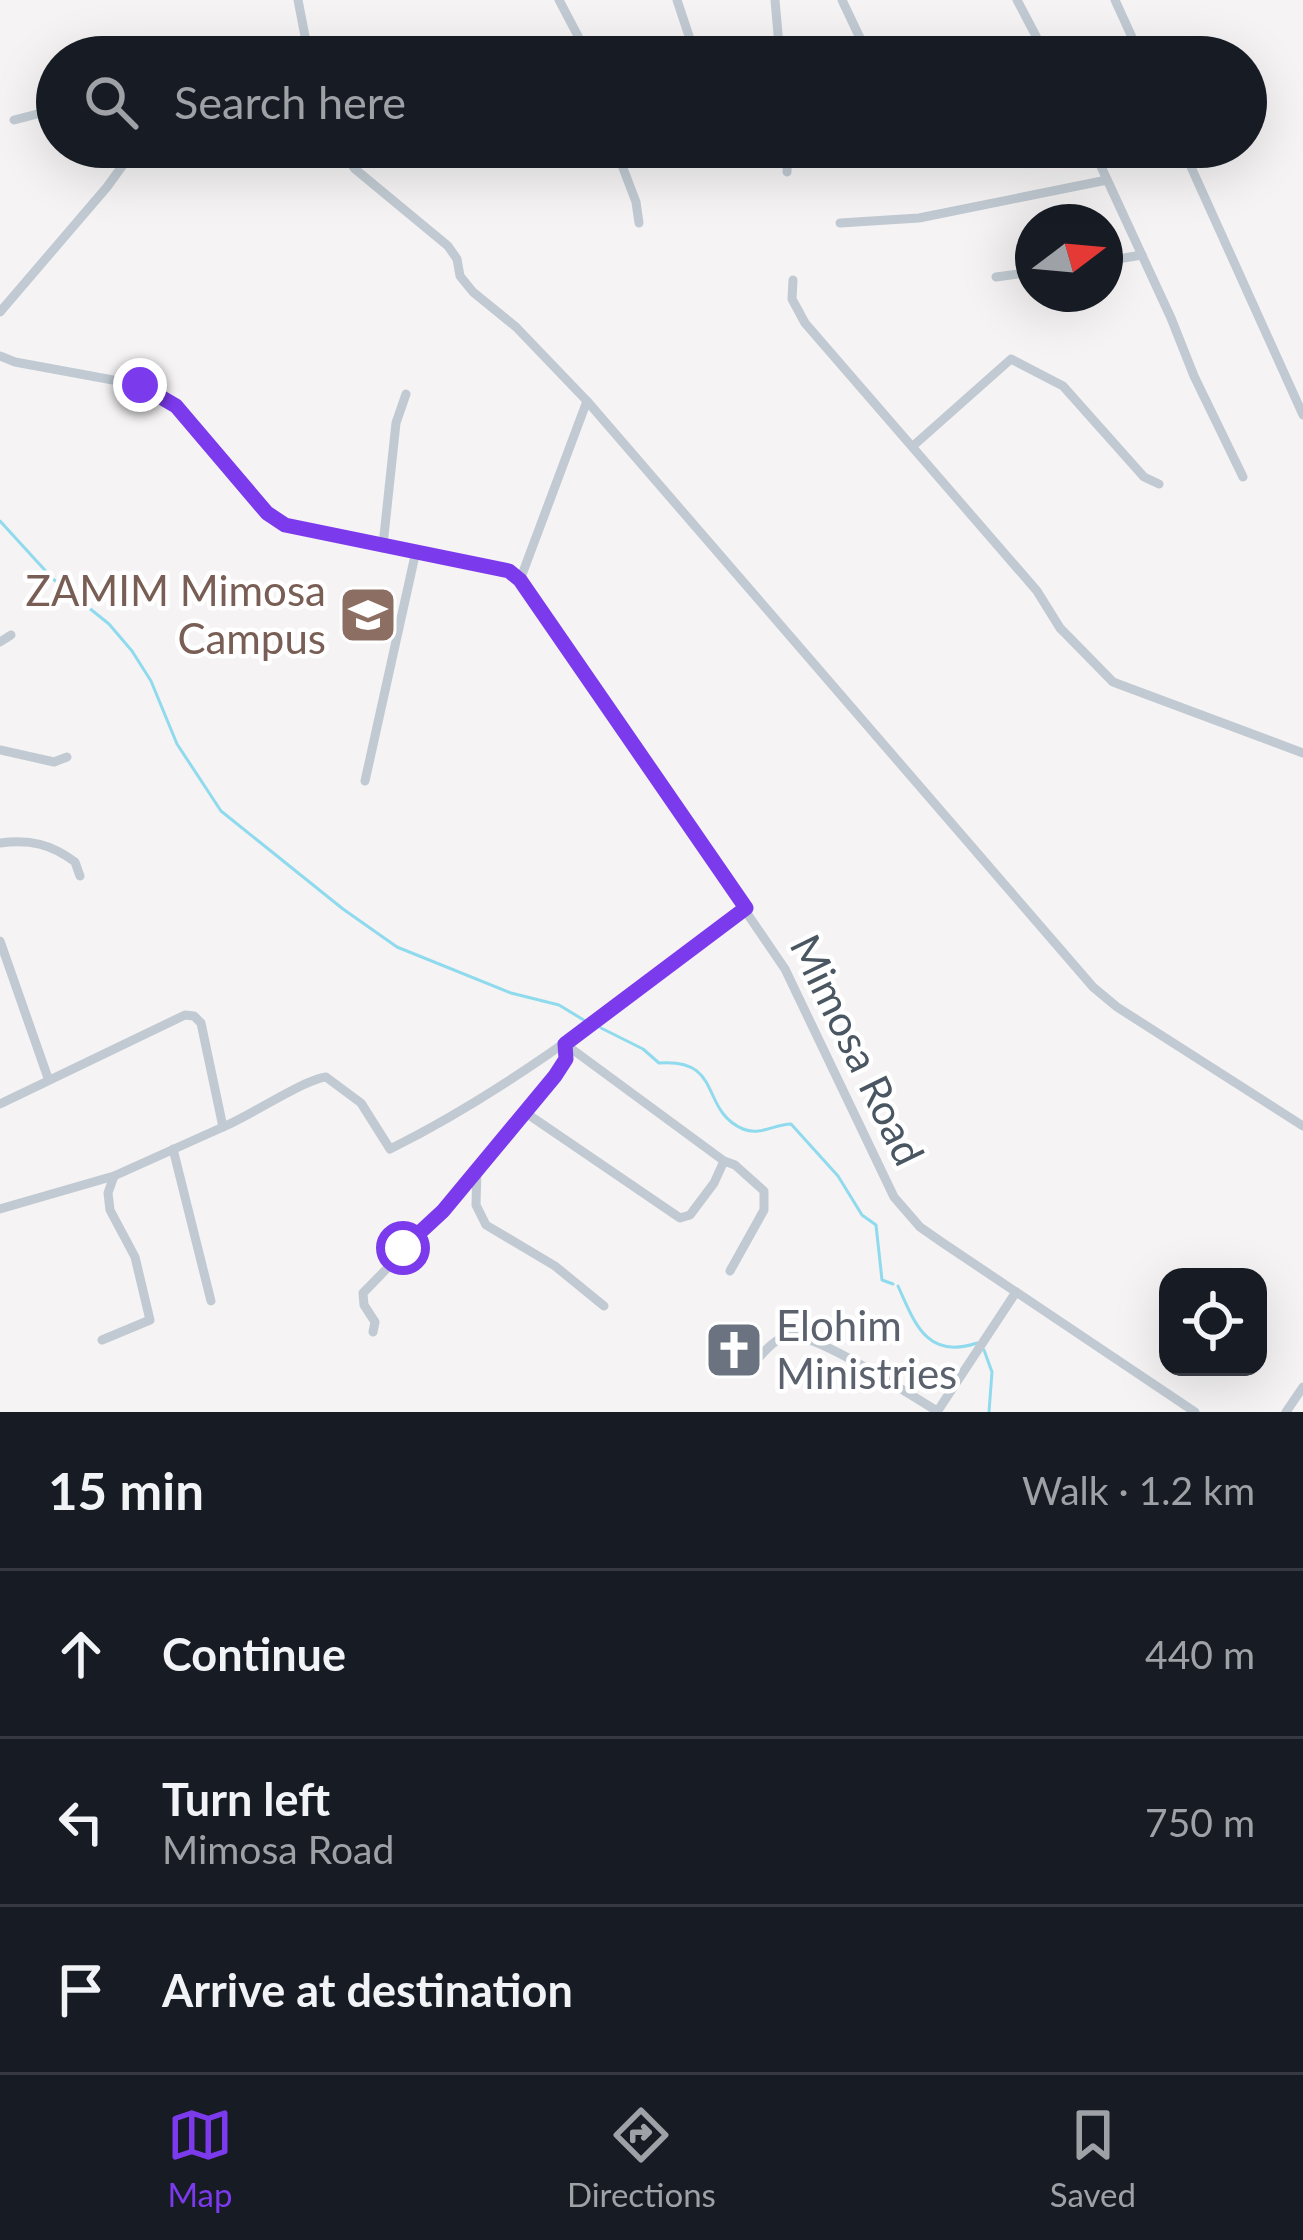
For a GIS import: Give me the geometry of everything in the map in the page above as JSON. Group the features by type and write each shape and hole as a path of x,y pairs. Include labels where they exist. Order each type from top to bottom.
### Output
{"street":[{"path":"298,0 306,36"},
{"path":"560,0 578,36"},
{"path":"677,0 690,36"},
{"path":"775,0 778,36"},
{"path":"842,0 859,36"},
{"path":"1017,0 1036,36"},
{"path":"1115,0 1131,36"},
{"path":"14,119 36,114"},
{"path":"0,312 121,168"},
{"path":"354,168 448,246 460,276 473,292 516,327 586,401 1093,987 1303,1126"},
{"path":"623,168 639,223"},
{"path":"787,168 787,172"},
{"path":"1102,168 1243,477"},
{"path":"1191,168 1303,415"},
{"path":"841,223 919,218 1107,180"},
{"path":"1123,259 1142,256"},
{"path":"996,277 1015,274"},
{"path":"793,280 797,312 1037,591 1060,628 1109,680 1303,753"},
{"path":"0,356 154,390 176,406 267,513 285,525 509,571 520,580 586,401"},
{"path":"914,446 1011,358 1058,382 1144,477 1160,484"},
{"path":"383,545 396,423 406,394"},
{"path":"365,781 416,550"},
{"name":"Mimosa Road","path":"520,580 799,992 869,1152 894,1197 920,1227 1195,1412"},
{"path":"0,642 11,635"},
{"path":"0,751 54,762 67,757"},
{"path":"0,843 44,844 75,862 80,876"},
{"path":"0,1209 114,1176 257,1113 310,1080 326,1078 362,1103 390,1149 449,1118 565,1044 746,908"},
{"path":"0,941 48,1078"},
{"path":"0,1104 48,1078 194,1016 205,1036 223,1127"},
{"path":"373,1332 375,1322 364,1305 363,1293 443,1211 526,1113 563,1067 565,1044"},
{"path":"565,1044 735,1165 764,1191 765,1202 730,1270"},
{"path":"526,1113 680,1217 690,1216 724,1161"},
{"path":"172,1149 212,1300"},
{"path":"476,1168 476,1205 486,1225 555,1266 604,1306"},
{"path":"101,1340 146,1324 151,1313 128,1239 110,1210 108,1192 114,1176"},
{"path":"752,1365 776,1341 799,1336 834,1351 937,1412 1016,1292"},
{"path":"1286,1412 1303,1387"}],"waterway":[{"path":"0,521 53,579 109,624 132,651 151,681 177,744 221,811 397,947 511,993 559,1005 587,1022"},
{"path":"601,1028 643,1049 659,1063 693,1069 703,1077 729,1121 743,1129 791,1124 838,1176 862,1215 876,1225 882,1280 893,1284"},
{"path":"898,1286 925,1335 946,1347 977,1343"},
{"path":"984,1350 992,1372 989,1412"}],"place":[{"name":"ZAMIM Mimosa Campus","path":"368,615"},
{"name":"Elohim Ministries","path":"734,1350"}],"route":[{"path":"140,385 176,406 267,513 285,525 509,571 520,580 746,908 565,1044 563,1067 443,1211 403,1248"}]}
